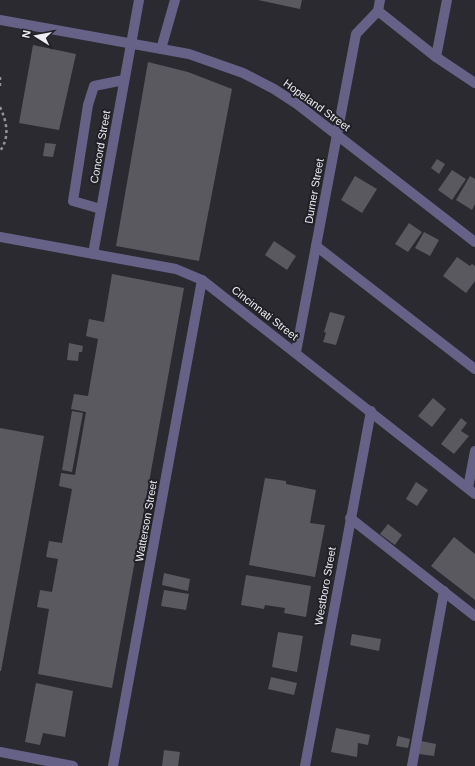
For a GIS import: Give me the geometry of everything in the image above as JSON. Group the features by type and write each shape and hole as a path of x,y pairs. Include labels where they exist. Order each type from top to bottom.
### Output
{"street":[{"name":"Concord Street","path":"93,254 139,0"},
{"path":"161,49 175,0"},
{"path":"380,0 378,11 436,57 475,83"},
{"path":"436,57 447,0"},
{"name":"Durner Street","path":"296,352 356,34 378,11"},
{"name":"Hopeland Street","path":"0,20 189,54 242,73 274,89 297,104 475,242"},
{"path":"101,209 73,201 88,105 94,86 124,80"},
{"name":"Cincinnati Street","path":"0,238 176,269 202,280 472,491"},
{"path":"316,246 475,369"},
{"name":"Watterson Street","path":"113,766 202,280"},
{"name":"Westboro Street","path":"305,766 370,410"},
{"path":"472,491 475,451"},
{"path":"350,518 475,616"},
{"path":"412,766 444,591"},
{"path":"0,752 73,766"}],"path":[{"path":"0,78 0,87"},
{"path":"0,107 6,122 7,131 5,143 0,150"}],"building":[{"path":"258,0 302,0 300,9"},
{"path":"33,45 76,54 59,130 19,123"},
{"path":"148,62 188,72 232,89 199,261 116,246"},
{"path":"45,143 56,144 53,157 43,156"},
{"path":"437,159 445,164 439,174 431,168"},
{"path":"452,170 466,179 452,200 438,190"},
{"path":"355,176 377,189 362,213 341,200"},
{"path":"470,176 475,179 475,204 472,210 456,200"},
{"path":"409,223 422,232 408,252 395,244"},
{"path":"424,232 439,240 430,256 415,248"},
{"path":"274,241 296,256 287,270 265,255"},
{"path":"457,257 470,266 472,264 475,266 475,281 466,293 443,276"},
{"path":"112,274 184,288 112,688 38,674 49,609 37,607 40,590 52,592 58,559 46,557 49,541 62,543 72,489 59,486 61,473 75,475 86,412 71,409 74,394 88,396 98,339 86,336 89,319 104,322"},
{"path":"330,312 345,316 336,345 323,342 326,333 324,332"},
{"path":"69,343 83,346 82,352 79,352 78,361 67,360"},
{"path":"433,398 446,409 432,427 418,416"},
{"path":"72,411 83,413 72,472 62,470"},
{"path":"461,418 467,423 461,431 469,436 454,454 441,444"},
{"path":"0,428 44,436 1,671 0,671"},
{"path":"265,478 286,481 286,484 316,490 310,523 325,525 315,577 249,565"},
{"path":"416,482 428,490 417,506 406,499"},
{"path":"388,524 402,535 395,545 380,534"},
{"path":"454,537 475,554 475,600 431,566"},
{"path":"164,573 190,579 188,591 162,585"},
{"path":"246,575 311,586 306,617 284,613 285,608 265,605 264,609 241,605"},
{"path":"164,590 189,594 186,610 161,606"},
{"path":"278,632 303,636 297,672 272,667"},
{"path":"352,634 381,639 379,651 350,645"},
{"path":"271,677 297,683 294,695 268,689"},
{"path":"36,683 73,691 65,737 43,733 40,745 25,742"},
{"path":"336,728 370,735 368,745 358,743 357,757 331,752"},
{"path":"398,736 410,739 408,748 396,746"},
{"path":"421,741 436,744 434,756 419,754"},
{"path":"164,750 180,752 178,766 162,766"}]}
